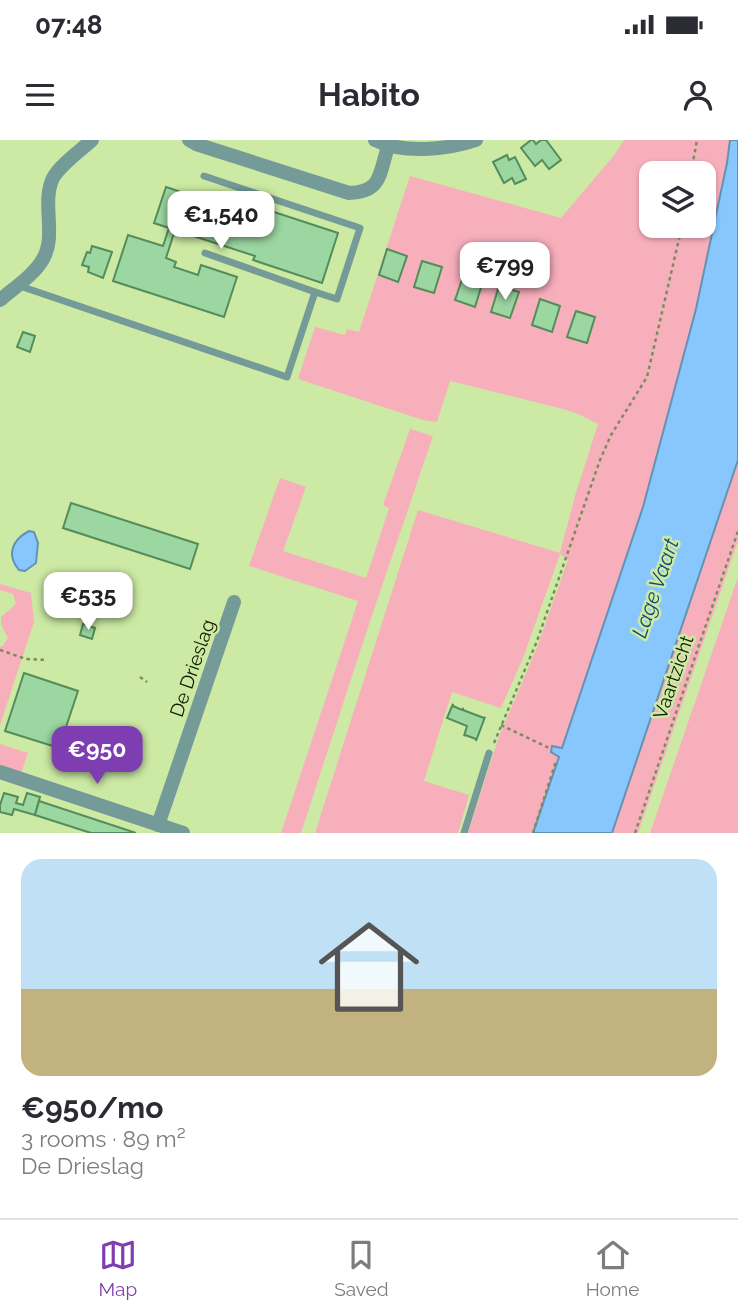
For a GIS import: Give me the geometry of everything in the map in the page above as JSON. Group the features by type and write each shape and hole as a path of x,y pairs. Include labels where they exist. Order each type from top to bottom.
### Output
{"street":[{"path":"0,300 37,268 45,257 48,243 49,194 53,178 92,140"},
{"path":"189,140 349,194 364,193 376,184 382,143 441,148 477,140"},
{"name":"De Drieslag","path":"158,825 234,602"},
{"path":"0,772 183,833"}],"lane":[{"path":"204,176 360,228 337,299 205,253"},
{"path":"17,285 287,377 315,292"},
{"path":"464,833 489,752"}],"path":[{"path":"693,161 697,140"},
{"path":"489,752 537,641 600,460 611,435 647,377 679,238"},
{"name":"Vaartzicht","path":"635,833 738,531"},
{"path":"0,650 26,659 47,660"},
{"path":"140,677 147,682"},
{"path":"501,725 551,749"},
{"path":"533,833 556,761"}],"shaded area":[{"path":"624,140 730,140 716,215 716,161 639,161 639,238 711,238 696,309 643,507 562,748 553,746 551,752 559,756 533,833 468,833 498,739 536,650 568,560 560,554 523,658 501,708 452,692 424,781 469,795 458,833 315,833 418,510 560,553 598,424 563,409 450,381 437,422 423,420 298,379 315,327 345,335 347,329 359,332 410,176 561,218"},
{"path":"410,429 433,436 301,833 281,833 358,601 249,566 280,478 306,487 283,551 366,578 389,508 383,505"},
{"path":"738,460 738,541 638,833 612,833"},
{"path":"738,577 738,833 650,833"},
{"path":"0,584 31,593 34,622 0,725 0,646 2,647 8,638 1,624 1,617 16,604 13,594 0,590"},
{"path":"0,744 28,753 21,774 0,767"}],"water":[{"name":"Lage Vaart","path":"730,140 738,140 738,460 612,833 533,833 559,757 551,752 552,746 562,748 643,507 696,309 711,238 716,238 716,215"},
{"path":"29,531 34,532 38,543 36,563 25,571 19,570 13,559 13,548 18,539"}],"building":[{"path":"531,140 536,144 546,140 561,160 549,169 542,160 535,166 521,148"},
{"path":"507,155 509,160 515,157 526,179 515,184 512,178 504,183 493,162"},
{"path":"166,187 265,220 268,210 338,233 322,283 253,260 255,256 175,230 166,258 176,262 174,267 198,275 201,265 237,277 224,317 113,281 128,235 163,246 169,228 154,223"},
{"path":"92,246 112,252 103,278 88,272 89,267 82,265"},
{"path":"387,249 407,256 398,282 379,275"},
{"path":"422,261 442,267 434,293 414,287"},
{"path":"464,274 483,281 475,307 455,300"},
{"path":"499,286 519,292 510,318 491,312"},
{"path":"540,299 560,306 552,332 532,325"},
{"path":"576,311 595,317 587,343 567,337"},
{"path":"23,332 35,336 30,352 17,347"},
{"path":"71,503 198,544 190,569 63,528"},
{"path":"83,624 95,628 92,639 80,635"},
{"path":"24,673 78,691 59,748 5,731"},
{"path":"453,704 462,710 463,708 485,717 476,741 464,736 467,726 447,718"},
{"path":"4,793 18,797 16,803 23,805 27,793 40,797 35,815 14,809 12,815 0,812"},
{"path":"39,801 136,833 91,833 35,815"}]}
